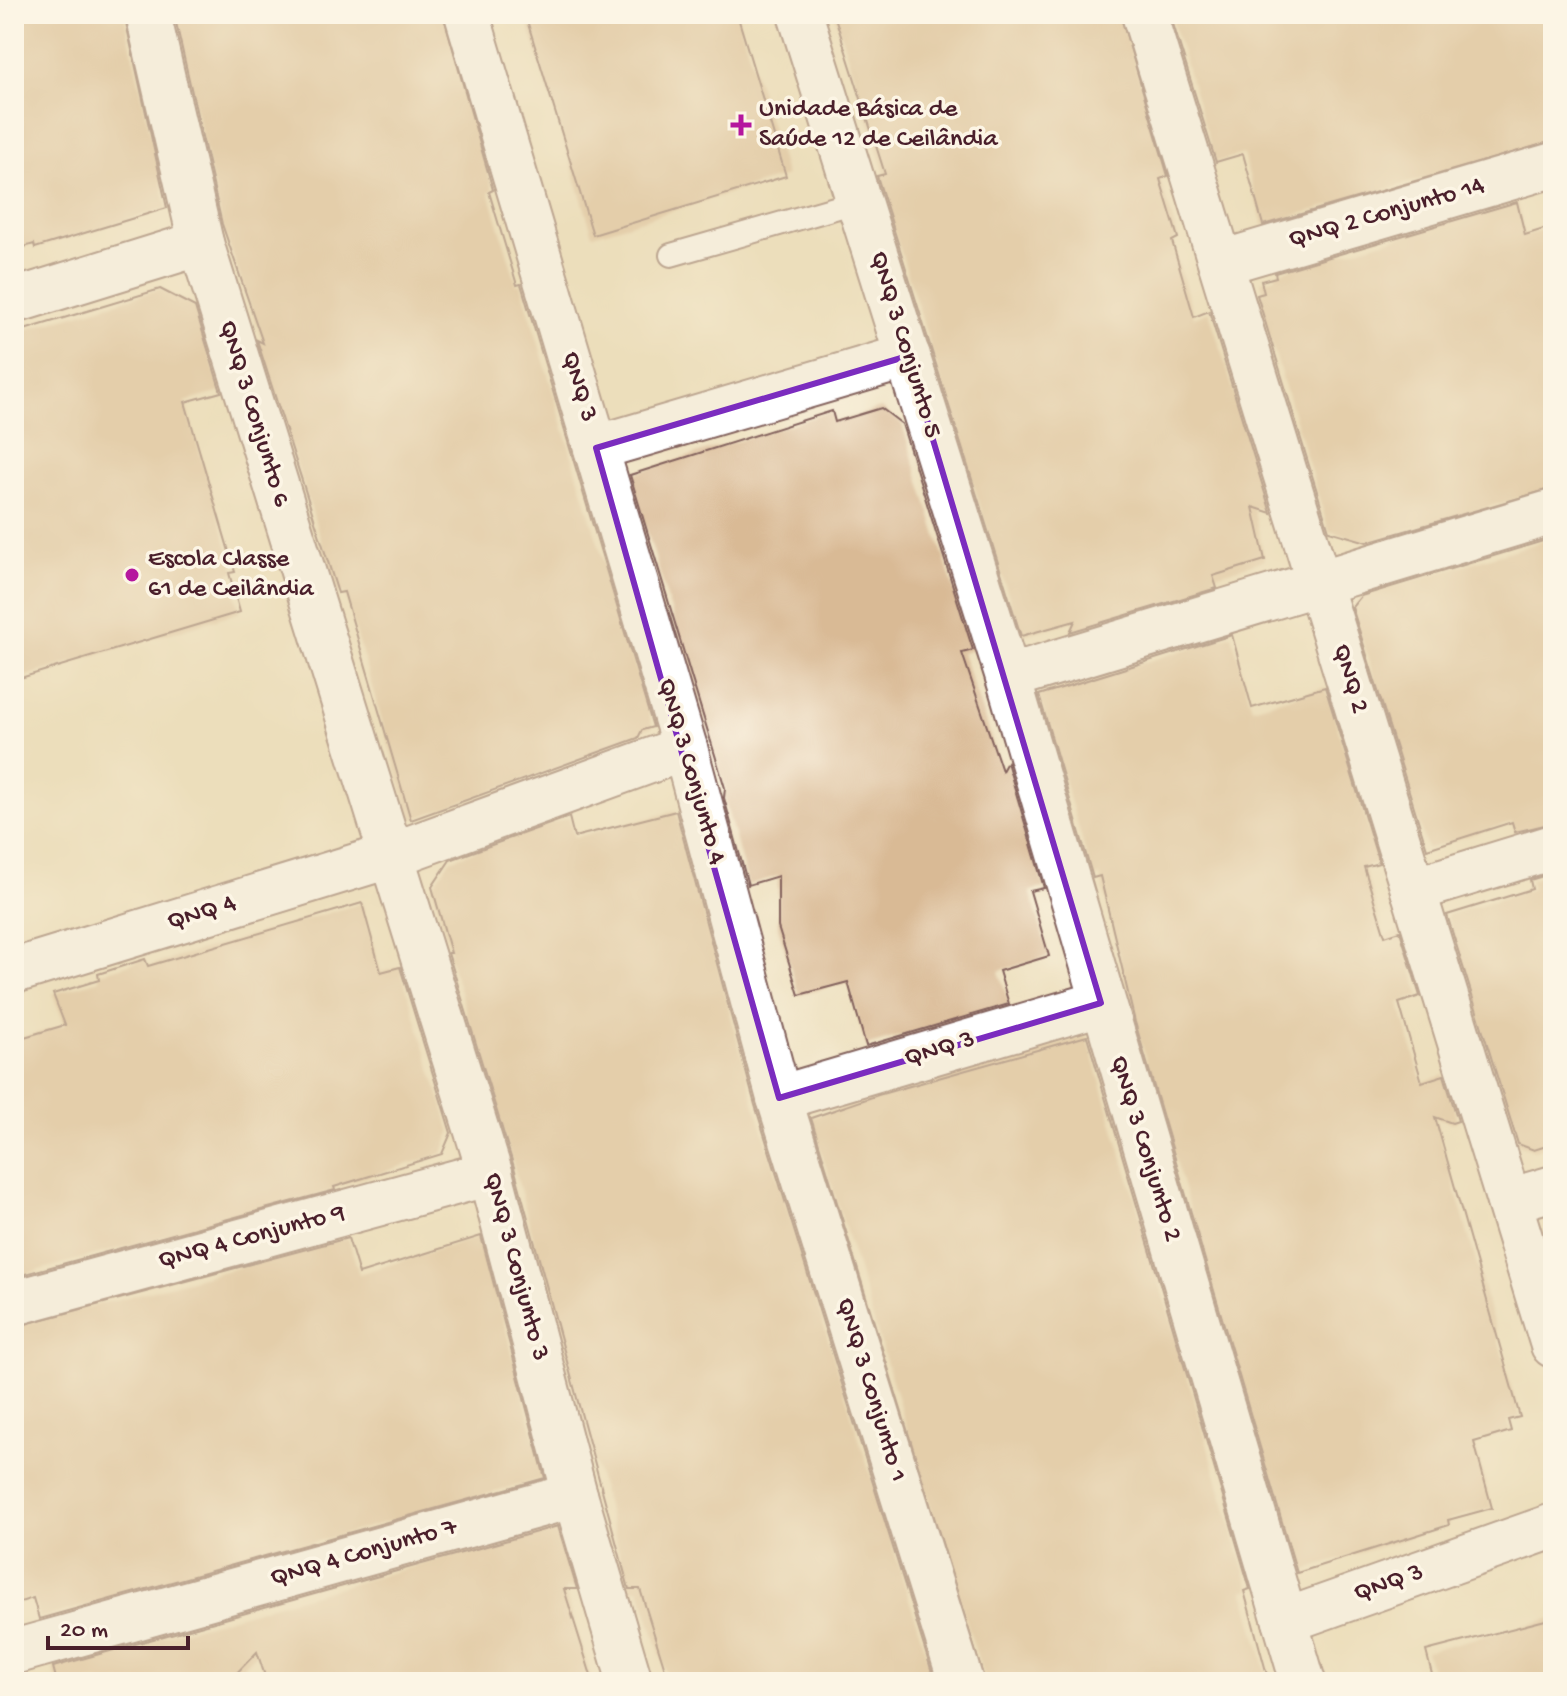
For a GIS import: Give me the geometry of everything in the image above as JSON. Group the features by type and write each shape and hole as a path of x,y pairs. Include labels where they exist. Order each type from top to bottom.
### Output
{"street":[{"name":"QNQ 3 Conjunto 6","path":"148,14 201,243 389,856"},
{"name":"QNQ 3","path":"467,14 596,448 908,356"},
{"name":"QNQ 3 Conjunto 5","path":"800,14 1008,677"},
{"name":"QNQ 2","path":"1144,14 1553,1345"},
{"name":"QNQ 2 Conjunto 14","path":"1221,263 1553,165"},
{"path":"14,301 201,243"},
{"name":"QNQ 3 Conjunto 4","path":"596,448 685,748 779,1098"},
{"path":"1008,677 1553,512"},
{"name":"QNQ 3 Conjunto 2","path":"1008,677 1101,1003 1285,1621"},
{"path":"389,856 685,748"},
{"path":"1413,890 1553,847"},
{"name":"QNQ 4","path":"14,971 389,856"},
{"name":"QNQ 3 Conjunto 3","path":"389,856 490,1173 575,1495 630,1682"},
{"name":"QNQ 3","path":"779,1098 1101,1003"},
{"name":"QNQ 3 Conjunto 1","path":"779,1098 961,1682"},
{"name":"QNQ 4 Conjunto 9","path":"14,1303 490,1173"},
{"path":"1509,1201 1553,1188"},
{"name":"QNQ 4 Conjunto 7","path":"14,1652 575,1495"},
{"name":"QNQ 3","path":"1285,1621 1553,1526"},
{"path":"1285,1621 1303,1682"}],"lane":[{"path":"671,255 859,201"}],"highlighted area":[{"path":"908,356 1101,1003 779,1098 596,448"}],"building":[{"path":"14,14 124,14 167,208 35,248 34,244 14,250"},
{"path":"174,14 443,14 493,190 489,192 517,285 521,284 653,727 642,730 638,738 411,820 344,592 338,593 257,340 263,343 222,224"},
{"name":"Unidade Básica de Saúde 12 de Ceilândia","path":"525,14 737,14 786,176 593,235"},
{"path":"834,14 1120,14 1168,176 1160,179 1178,238 1172,241 1194,317 1209,311 1271,513 1253,507 1265,560 1213,576 1217,588 1070,632 1075,621 1021,636 877,176 885,174"},
{"path":"1170,14 1553,14 1553,141 1263,225 1243,154 1216,162"},
{"path":"1517,202 1525,235 1553,226 1553,488 1367,542 1329,531 1257,295 1264,293 1261,281 1276,277 1275,273"},
{"path":"160,289 195,307 221,392 185,402 235,572 229,573 240,612 14,680 14,333"},
{"path":"881,408 902,424 973,650 962,653 1002,771 1007,762 1044,888 1030,891 1049,956 999,971 1009,1004 866,1046 848,982 799,995 778,927 778,876 748,885 724,798 725,788 630,475 832,411 835,422"},
{"path":"1553,538 1553,823 1515,832 1512,822 1427,849 1352,607 1361,596"},
{"path":"1232,635 1252,708 1325,687 1379,863 1364,867 1385,936 1400,931 1420,996 1399,1003 1422,1082 1444,1075 1458,1121 1452,1123 1435,1117 1520,1417 1508,1420 1511,1431 1474,1442 1492,1508 1448,1520 1449,1525 1297,1573 1135,1022 1100,876 1093,878 1039,695"},
{"path":"676,811 755,1105 935,1682 669,1682 640,1589 629,1589 514,1167 448,953 451,953 432,887 450,860 569,817 574,837"},
{"path":"1553,873 1553,1144 1534,1150 1518,1144 1447,915 1532,889 1530,880"},
{"path":"362,903 381,972 400,967 451,1133 442,1154 334,1187 335,1190 14,1277 14,1040 65,1025 53,994 99,980 98,974 145,959 148,966"},
{"path":"1087,1036 1250,1589 1244,1591 1269,1682 985,1682 811,1118 878,1095"},
{"path":"481,1236 545,1478 39,1619 33,1598 14,1604 14,1327 348,1238 359,1274"},
{"path":"558,1526 577,1589 564,1589 593,1682 285,1682 282,1674 266,1679 257,1652 228,1682 57,1682 53,1667"},
{"path":"1553,1618 1553,1682 1434,1682 1426,1651"}],"place":[{"name":"Unidade Básica de Saúde 12 de Ceilândia","path":"741,125"},
{"name":"Escola Classe 61 de Ceilândia","path":"132,575"}]}
